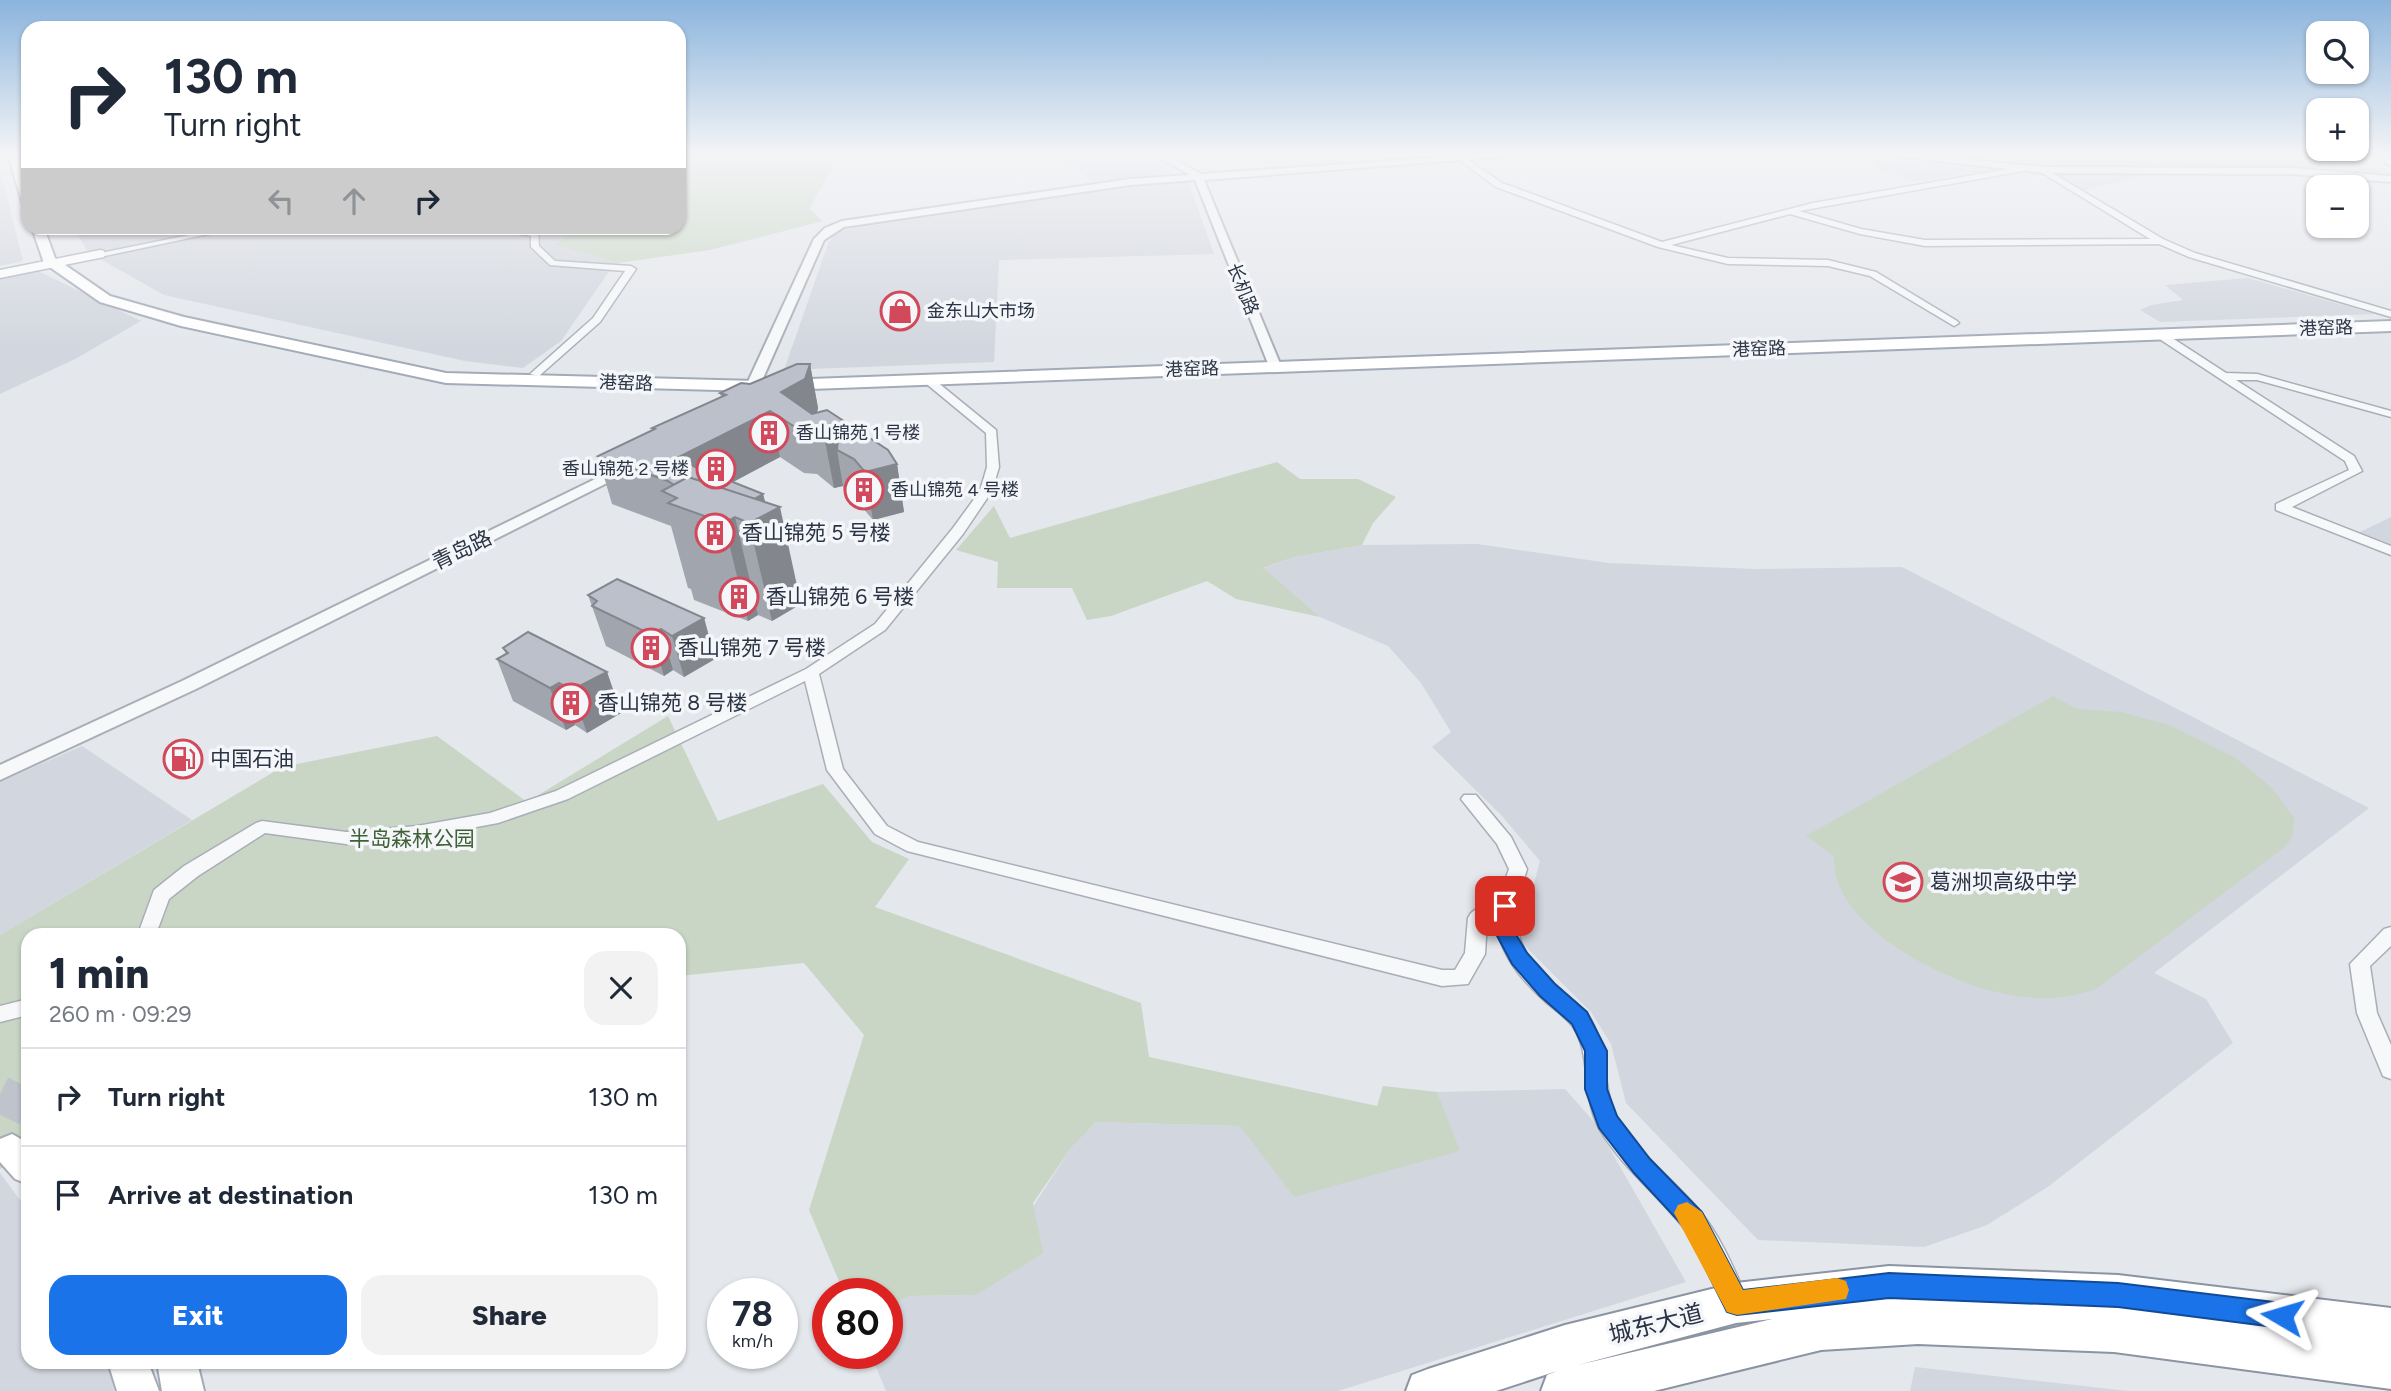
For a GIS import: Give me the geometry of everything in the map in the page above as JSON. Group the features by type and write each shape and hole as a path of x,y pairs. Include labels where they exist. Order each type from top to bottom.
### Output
{"highway":[{"name":"城东大道","path":"1428,1391 1565,1347 1737,1303 1813,1292 1889,1286 2118,1295 2391,1329"},
{"name":"城东大道","path":"1563,1391 1821,1329 1918,1323 2114,1331 2391,1367"}],"main road":[{"path":"43,235 60,260"},
{"path":"55,235 60,260"},
{"path":"0,272 100,254"},
{"name":"港窑路","path":"60,260 122,295 195,316 457,372 757,383 2391,321"},
{"name":"港窑路","path":"60,260 112,301 181,321 446,378 757,383 927,379 1273,363 2391,326"},
{"path":"130,1369 138,1391"},
{"path":"178,1369 183,1391"}],"street":[{"path":"734,409 746,402 757,383 819,239 829,230 870,219"},
{"name":"长机路","path":"1215,219 1273,363"},
{"path":"1591,219 1661,245 1728,261 1804,261 1850,267 1888,281 1954,323"},
{"path":"1661,245 1760,219"},
{"path":"1818,219 1860,231 1925,243 2160,241"},
{"path":"2124,219 2160,241 2228,267 2391,314"},
{"path":"100,254 197,235"},
{"path":"535,235 534,247 553,263 631,269 597,320 535,374"},
{"path":"2159,334 2350,459 2356,471 2281,507 2391,551"},
{"path":"2222,375 2257,377 2391,414"},
{"path":"149,928 161,895 191,871 262,827 346,838 417,832 492,819 562,795 811,672 880,627 958,531 986,491 993,467 992,432 927,379"},
{"name":"青岛路","path":"0,773 189,685 639,461"},
{"path":"811,672 835,770 881,831 913,847 1441,978 1461,978 1475,954 1478,918 1509,894"},
{"path":"1470,799 1505,841 1518,869 1505,906 1504,932 1520,958 1548,990 1579,1018 1596,1051 1596,1089 1607,1121 1642,1166 1693,1220 1737,1303"},
{"path":"2391,934 2360,964 2367,1013 2391,1070"},
{"path":"0,1014 21,1009"}],"shaded area":[{"path":"0,219 12,219 23,261 0,266"},
{"name":"金东山大市场","path":"916,219 1202,219 1214,254 999,260 994,362 784,370 828,244 836,231"},
{"path":"78,235 568,235 557,245 618,263 608,273 561,341 523,368 465,361 164,295 88,252"},
{"path":"36,270 141,321 75,359 0,394 0,277"},
{"path":"2248,278 2374,314 2160,322 2140,310 2151,305 2183,300 2165,285"},
{"path":"2391,517 2391,546 2358,533"},
{"name":"葛洲坝高级中学","path":"1477,544 1609,563 1754,569 1902,567 2369,808 2154,973 2206,999 2233,1043 2049,1186 1987,1225 1924,1247 1758,1240 1626,1103 1611,1044 1591,1012 1519,940 1540,861 1502,816 1432,747 1451,732 1421,683 1388,646 1320,617 1262,569 1295,557 1362,545"},
{"path":"82,746 192,820 0,935 0,782"},
{"path":"1565,1089 1595,1123 1686,1282 1338,1391 886,1391 877,1369 903,1369 903,1299 909,1296 976,1295 1071,1148 1096,1122 1240,1126 1459,1152 1437,1092"},
{"path":"0,1173 21,1202 21,1369 109,1369 114,1391 0,1391"},
{"path":"1915,1367 2128,1391 1910,1391"}],"green space":[{"path":"686,219 823,221 710,250 618,263 556,245 568,235 686,235"},
{"path":"1277,462 1300,479 1358,479 1396,497 1373,523 1362,545 1295,557 1263,568 1320,617 1236,599 1207,581 1111,616 1087,620 1072,588 997,588 998,562 956,550 994,506 1010,538"},
{"path":"2053,696 2077,709 2121,712 2169,725 2236,758 2273,789 2294,818 2293,835 2286,846 2096,989 2072,996 2034,998 2008,995 1973,985 1919,961 1892,944 1868,925 1850,904 1837,881 1834,856 1806,836"},
{"name":"半岛森林公园","path":"668,716 718,821 823,784 872,842 909,859 875,907 1141,1003 1149,1057 1377,1106 1383,1086 1437,1092 1460,1151 1294,1197 1240,1126 1096,1122 1071,1148 1033,1203 1043,1253 976,1295 909,1296 903,1299 903,1278 838,1278 809,1210 864,1035 804,963 686,975 686,928 21,928 21,1158 0,1169 0,935 282,767 437,736 527,802"}],"building":[{"path":"797,364 810,364 805,379 781,392 812,414 827,410 888,450 897,464 865,472 854,459 837,450 838,439 825,441 808,427 795,427 770,411 675,459 763,494 754,499 688,477 674,485 598,456 726,395 720,393 741,383 750,384"},
{"path":"688,477 780,507 749,523 735,517 724,523 668,503 677,498 662,491"},
{"path":"617,579 704,618 672,636 661,629 652,635 592,606 597,601 588,595"},
{"path":"528,632 607,672 572,690 559,683 550,688 497,659 508,653 503,648"}],"tunnel":[{"path":"0,1094 21,1104"}],"slow traffic":[{"path":"1687,1213 1737,1303 1837,1290"}],"place":[{"name":"金东山大市场","path":"900,311"},
{"name":"香山锦苑 1 号楼","path":"769,433"},
{"name":"香山锦苑 2 号楼","path":"716,469"},
{"name":"香山锦苑 4 号楼","path":"864,490"},
{"name":"香山锦苑 5 号楼","path":"715,533"},
{"name":"香山锦苑 6 号楼","path":"739,597"},
{"name":"香山锦苑 7 号楼","path":"651,648"},
{"name":"香山锦苑 8 号楼","path":"571,703"},
{"name":"中国石油","path":"183,759"},
{"name":"葛洲坝高级中学","path":"1903,882"}],"route":[{"path":"1505,906 1504,932 1520,958 1548,990 1579,1018 1596,1051 1596,1089 1607,1121 1642,1166 1693,1220 1737,1303 1800,1293 1889,1286 2118,1295 2282,1316"}]}
